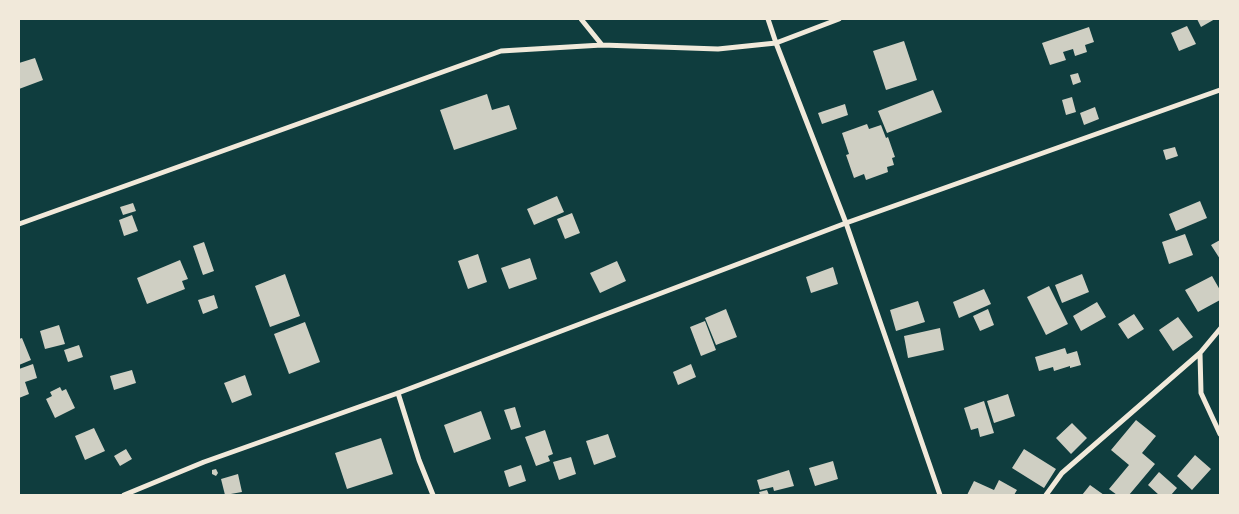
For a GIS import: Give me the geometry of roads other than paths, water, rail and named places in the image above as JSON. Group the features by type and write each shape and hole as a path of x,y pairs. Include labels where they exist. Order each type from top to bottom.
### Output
{"street":[{"path":"580,19 602,45"},
{"path":"768,19 846,222 940,495"},
{"path":"19,224 501,51 602,45 718,49 776,43 839,19"},
{"path":"124,495 204,462 398,393 846,222 1220,90"},
{"path":"1046,495 1062,473 1200,353 1220,329"},
{"path":"1200,353 1201,393 1220,434"},
{"path":"398,393 419,460 433,495"}]}
